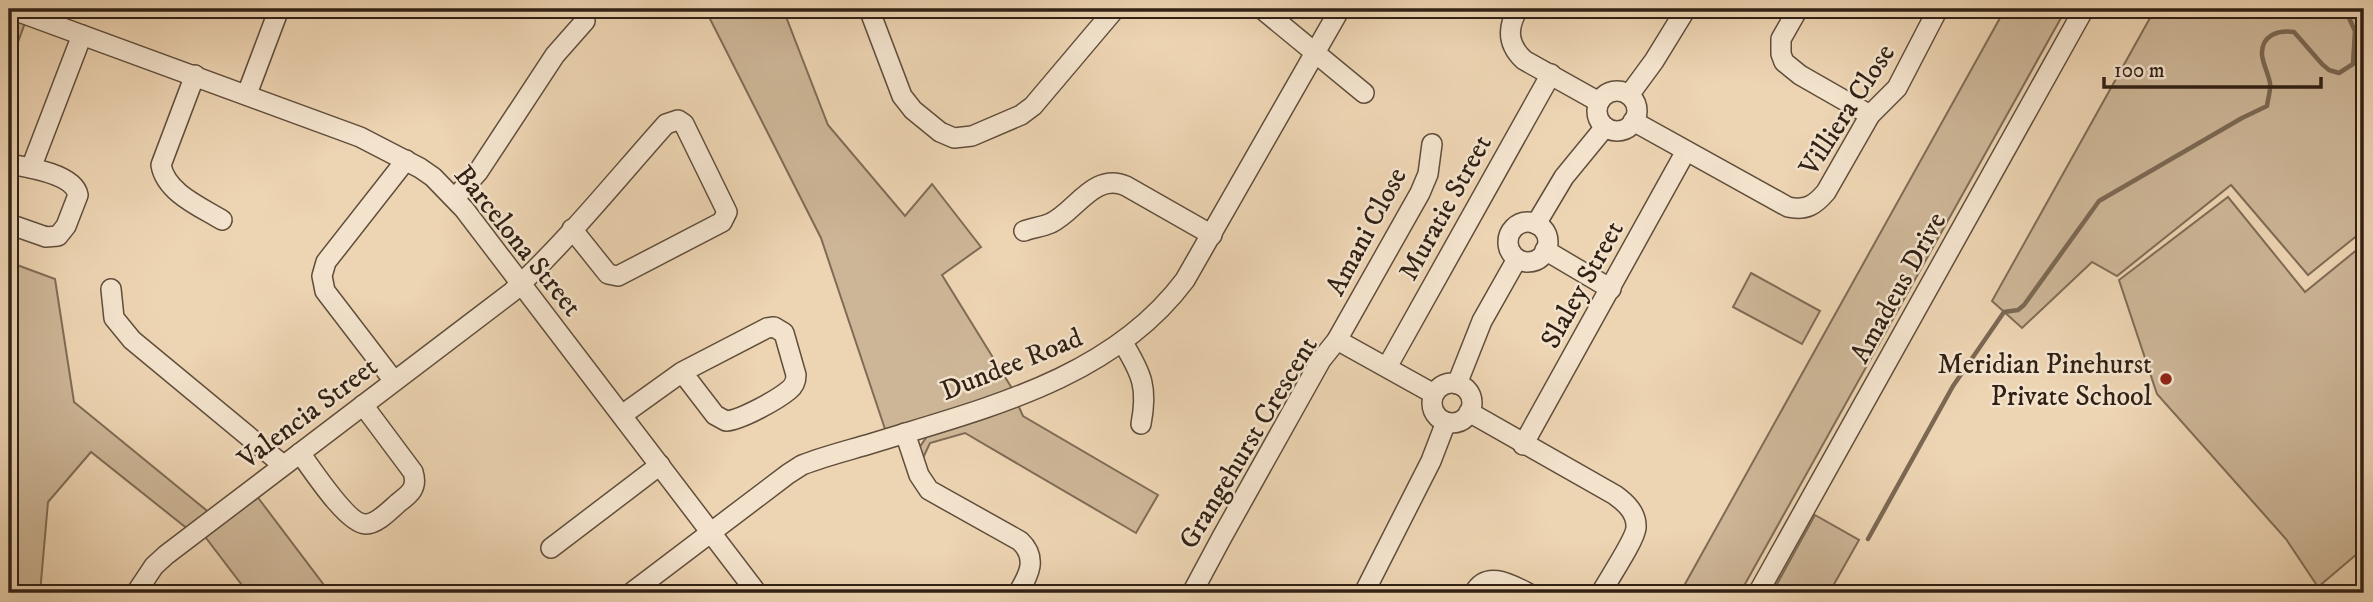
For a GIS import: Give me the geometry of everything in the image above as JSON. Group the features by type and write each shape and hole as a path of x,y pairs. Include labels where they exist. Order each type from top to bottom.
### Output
{"street":[{"name":"Barcelona Street","path":"11,9 360,137 433,177 455,198 757,593"},
{"path":"247,94 279,9"},
{"path":"455,198 478,172 555,55 585,21 582,9"},
{"path":"869,9 905,101 940,132 960,138 972,136 1021,115 1033,106 1115,9"},
{"path":"1262,9 1364,93"},
{"name":"Dundee Road","path":"631,593 802,466 1029,392 1091,363 1123,343 1150,321 1175,295 1212,235 1340,9"},
{"path":"1518,9 1509,35 1511,43 1524,60 1599,102"},
{"path":"1629,95 1686,9"},
{"path":"1798,9 1781,40 1784,62 1800,75 1870,115"},
{"name":"Villiera Close","path":"1633,121 1788,207 1802,209 1814,205 1826,192 1870,115 1897,88 1938,9"},
{"name":"Amadeus Drive","path":"1758,593 2084,9"},
{"path":"31,168 82,35"},
{"name":"Muratie Street","path":"1387,367 1551,74"},
{"path":"195,75 163,158 163,172 166,180 179,192 222,220"},
{"path":"1612,92 1629,95 1635,105 1633,121 1617,131 1605,127 1597,116 1599,102 1602,97 1612,92"},
{"name":"Valencia Street","path":"136,593 159,560 521,283 666,124 674,120 684,124 727,212 722,222 618,276 608,274 572,229"},
{"path":"1536,223 1564,177 1605,127"},
{"name":"Amani Close","path":"1337,340 1420,193 1428,174 1432,144"},
{"name":"Slaley Street","path":"1523,445 1686,151"},
{"path":"394,382 325,291 322,276 326,262 406,160"},
{"path":"9,164 31,168 69,181 78,195 62,233 53,238 9,224"},
{"path":"1024,231 1052,222 1097,187 1116,183 1126,186 1212,235"},
{"path":"1536,223 1546,235 1545,250 1533,261 1517,258 1508,245 1510,233 1519,224 1536,223"},
{"path":"1545,250 1611,289"},
{"path":"1457,384 1482,320 1517,258"},
{"path":"111,289 114,318 132,340 284,465"},
{"path":"622,415 682,372 761,330 774,327 780,329 787,340 796,381 788,391 742,416 726,421 715,415 682,372"},
{"name":"Grangehurst Crescent","path":"1192,593 1321,360 1337,340 1434,394"},
{"path":"1123,343 1141,377 1145,391 1141,424"},
{"path":"1457,384 1466,389 1471,398 1469,412 1457,422 1446,422 1434,411 1434,394 1441,386 1457,384"},
{"path":"300,453 346,512 358,523 373,522 404,499 415,486 414,472 363,405"},
{"path":"1469,412 1615,495 1630,509 1636,523 1635,533 1601,593"},
{"path":"1364,593 1431,461 1446,422"},
{"path":"905,433 919,475 929,490 1025,546 1031,559 1030,571 1018,593"},
{"path":"551,548 660,465"},
{"path":"1474,593 1485,582 1496,580 1528,593"}],"shaded area":[{"path":"705,9 783,9 828,125 905,216 932,184 981,247 942,275 1013,390 886,432 821,238"},
{"path":"2005,9 2066,9 1740,593 1680,593"},
{"path":"2155,9 2364,9 2364,230 2308,275 2231,185 2117,276 2092,262 2022,328 1992,301"},
{"path":"9,17 25,23 9,66"},
{"path":"2228,197 2305,292 2364,244 2364,548 2318,587 2286,539 2157,394 2119,280"},
{"path":"9,262 55,279 74,402 211,514 189,530 91,452 48,502 40,593 9,593"},
{"path":"1751,273 1820,311 1802,344 1733,307"},
{"path":"9,312 18,334 18,371 9,396"},
{"path":"1018,405 1023,416 1158,495 1136,533 965,433 930,443 923,458 919,448 928,435"},
{"path":"256,495 330,593 248,593 203,534"},
{"path":"1815,515 1859,540 1829,593 1772,593"}],"waterway":[{"path":"1868,539 1953,386 2004,312 2018,310 2024,305 2099,201 2267,106 2270,83 2262,48 2267,38 2272,35 2294,32 2329,70 2339,73 2353,64 2355,31 2345,9"},
{"path":"9,546 14,562 12,593"}],"place":[{"name":"Meridian Pinehurst Private School","path":"2166,379"}]}
